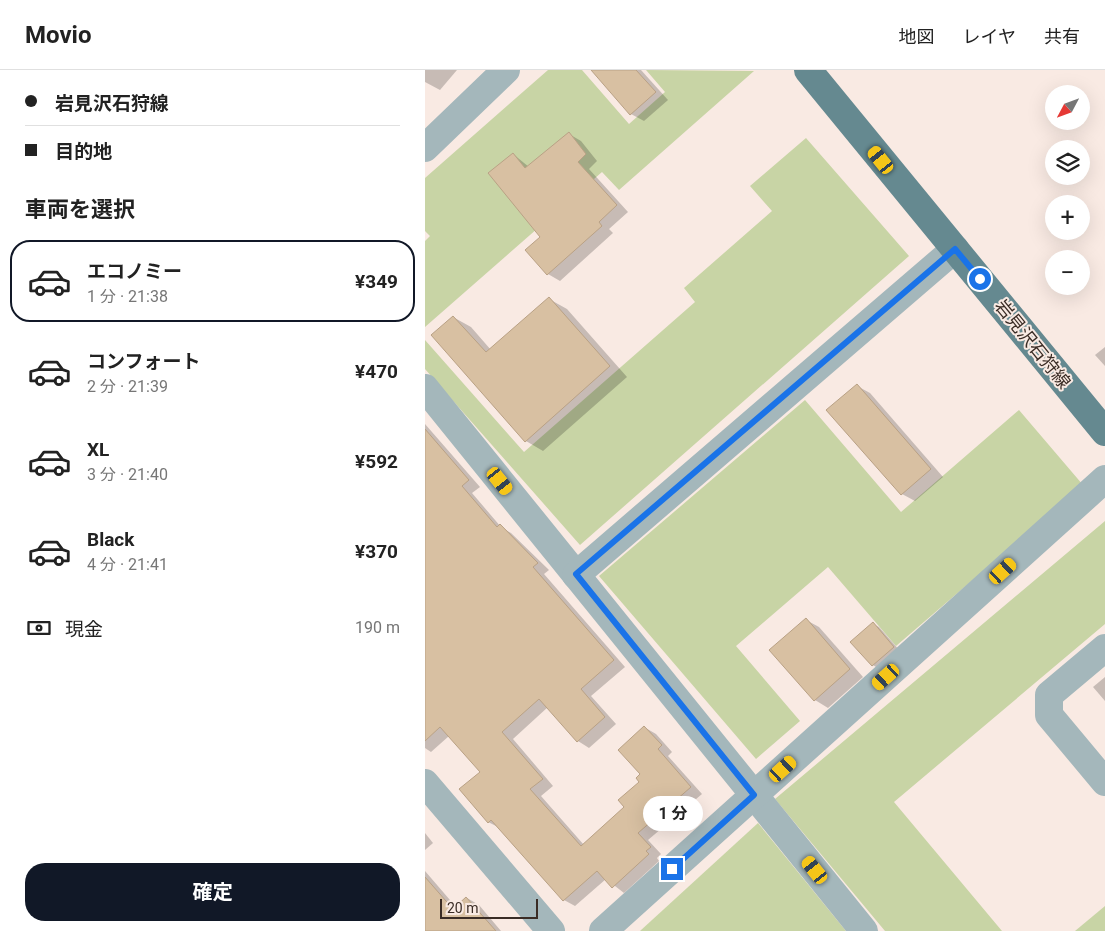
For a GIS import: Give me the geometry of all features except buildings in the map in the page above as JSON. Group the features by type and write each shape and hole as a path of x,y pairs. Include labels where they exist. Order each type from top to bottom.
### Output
{"main road":[{"name":"岩見沢石狩線","path":"808,70 1105,432"}],"street":[{"path":"425,148 506,70"},
{"path":"576,574 955,249"},
{"path":"425,388 864,931"},
{"path":"603,931 1105,479"},
{"path":"1105,648 1049,695 1049,715 1105,782"},
{"path":"425,783 551,931"}],"green space":[{"path":"548,70 582,70 629,124 665,92 646,70 754,71 619,190 602,172 425,327 425,241 430,236 425,231 425,178"},
{"path":"806,138 909,256 580,545 425,369 425,340 524,452 695,302 684,288 772,211 750,186"},
{"path":"805,400 901,512 1019,410 1083,485 896,646 828,567 736,646 800,721 756,759 599,576"},
{"path":"1105,521 1105,624 894,802 1002,931 885,931 775,799"},
{"path":"758,823 846,931 640,931"},
{"path":"1105,906 1105,931 1075,931"}],"route":[{"path":"672,869 754,795 576,574 955,249 980,279"}]}
